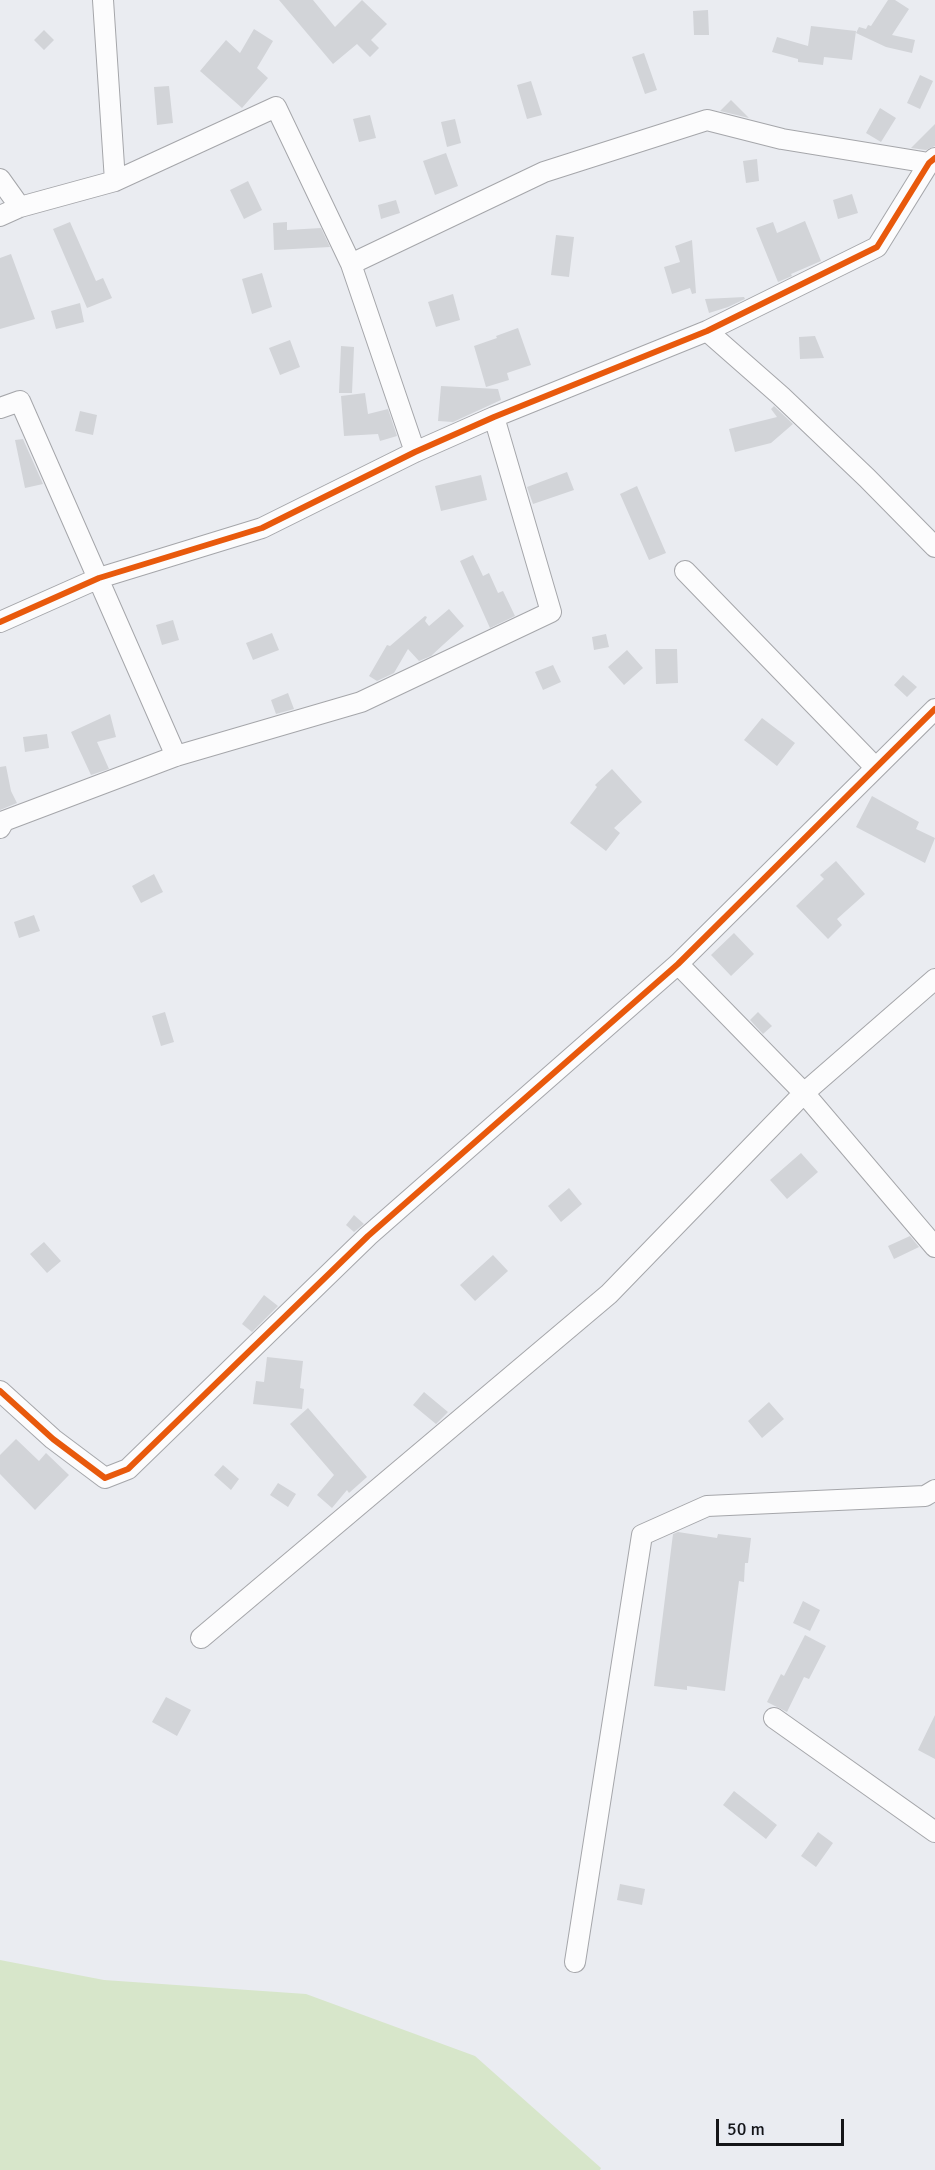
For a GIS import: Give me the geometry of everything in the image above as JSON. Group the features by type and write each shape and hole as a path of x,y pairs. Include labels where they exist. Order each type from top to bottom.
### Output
{"street":[{"path":"103,0 116,181"},
{"path":"0,216 20,207 116,181 276,107 351,264 415,452"},
{"path":"0,622 99,578 262,528 415,452 494,417 707,331 877,247 932,160 782,139 707,120 544,172 351,264"},
{"path":"0,179 20,207"},
{"path":"707,331 867,478 935,547"},
{"path":"0,408 20,401 176,756"},
{"path":"0,828 4,821 176,756 361,702 551,612 494,417"},
{"path":"686,571 875,767"},
{"path":"0,1391 53,1439 105,1478 128,1469 368,1236 678,963 935,709"},
{"path":"678,963 804,1093 934,1243"},
{"path":"201,1638 609,1294 804,1093 935,979"},
{"path":"575,1962 642,1534 707,1506 925,1496 935,1490"},
{"path":"774,1718 935,1832"}],"green space":[{"path":"0,1960 104,1980 306,1994 475,2056 601,2168 600,2170 0,2170"}],"building":[{"path":"279,0 313,0 335,27 362,0 387,24 371,40 379,48 370,57 357,44 333,64"},
{"path":"888,0 895,0 909,9 892,35 915,40 912,53 886,47 856,33 859,27 866,29 868,25 871,26"},
{"path":"708,10 709,35 694,35 693,11"},
{"path":"811,26 856,31 852,60 824,57 823,65 798,62 798,59 772,52 777,37 808,46"},
{"path":"254,29 273,41 257,68 268,78 242,108 200,71 226,40 240,53"},
{"path":"44,30 54,40 44,50 34,40"},
{"path":"644,53 657,90 645,94 632,57"},
{"path":"920,75 933,81 920,109 907,103"},
{"path":"531,81 542,115 527,119 517,85"},
{"path":"169,86 173,123 157,125 154,87"},
{"path":"731,100 749,118 720,111"},
{"path":"880,108 896,118 881,142 866,133"},
{"path":"370,115 376,138 359,142 353,119"},
{"path":"455,119 461,143 447,147 441,122"},
{"path":"935,124 935,146 926,150 911,148"},
{"path":"446,153 458,186 435,195 423,161"},
{"path":"757,159 759,181 746,183 743,161"},
{"path":"248,181 262,210 244,219 230,190"},
{"path":"852,194 858,213 838,219 833,200"},
{"path":"396,200 400,213 381,219 378,205"},
{"path":"805,221 821,261 778,282 756,228 773,222 777,233"},
{"path":"70,222 96,281 103,278 112,298 87,308 53,229"},
{"path":"287,222 287,230 321,228 330,247 274,250 273,223"},
{"path":"556,235 574,237 569,277 551,275"},
{"path":"692,240 696,293 692,294 690,288 672,294 664,267 680,262 675,246"},
{"path":"11,254 35,319 0,329 0,258"},
{"path":"262,273 272,307 252,314 242,279"},
{"path":"453,294 460,320 436,327 428,302"},
{"path":"744,297 745,299 728,307 709,313 705,299"},
{"path":"80,303 84,322 56,329 51,311"},
{"path":"518,328 531,365 507,373 509,380 486,387 474,346"},
{"path":"815,336 824,358 800,359 799,337"},
{"path":"290,340 300,367 280,375 269,348"},
{"path":"341,346 354,347 352,393 339,393"},
{"path":"441,386 498,389 501,400 453,422 438,421"},
{"path":"365,393 368,414 388,409 397,436 380,441 378,434 344,436 341,396"},
{"path":"774,406 793,424 771,443 735,452 729,429 777,417 771,409"},
{"path":"80,411 97,415 93,435 75,431"},
{"path":"23,439 43,484 25,488 15,440"},
{"path":"567,472 574,490 533,504 527,487"},
{"path":"481,475 487,500 441,511 435,486"},
{"path":"637,486 666,553 649,560 620,494"},
{"path":"473,555 483,576 489,573 498,593 503,591 515,616 490,628 460,561"},
{"path":"449,609 464,626 431,656 419,661 408,649 394,673 377,681 369,676 387,645 390,646 425,616 427,617 425,621 429,626"},
{"path":"173,620 179,640 162,645 156,625"},
{"path":"272,633 279,650 253,660 246,643"},
{"path":"606,634 609,647 594,650 592,637"},
{"path":"655,649 677,649 678,683 656,684"},
{"path":"627,650 643,668 624,685 608,667"},
{"path":"553,665 561,682 543,690 535,672"},
{"path":"903,675 917,687 907,697 894,685"},
{"path":"288,693 294,709 276,714 271,700"},
{"path":"110,714 116,737 97,742 109,769 91,775 71,732"},
{"path":"762,718 795,743 777,766 744,740"},
{"path":"47,734 49,748 25,752 23,737"},
{"path":"6,766 11,791 17,803 0,810 0,767"},
{"path":"612,769 642,802 614,828 620,833 606,851 570,823 597,787 595,785"},
{"path":"872,796 919,822 916,829 935,838 925,863 856,827"},
{"path":"836,861 865,894 837,919 842,925 828,939 796,906 824,879 820,875"},
{"path":"154,874 163,892 141,903 132,886"},
{"path":"34,915 40,931 19,938 14,922"},
{"path":"734,933 754,954 731,976 711,955"},
{"path":"165,1012 174,1042 161,1046 152,1016"},
{"path":"758,1012 772,1026 763,1034 750,1020"},
{"path":"801,1153 818,1172 787,1199 770,1180"},
{"path":"569,1188 582,1204 561,1222 548,1206"},
{"path":"354,1215 364,1224 354,1232 346,1225"},
{"path":"910,1236 919,1247 894,1259 888,1246"},
{"path":"44,1242 61,1261 47,1273 30,1254"},
{"path":"493,1255 508,1271 475,1301 460,1285"},
{"path":"264,1295 278,1306 252,1332 242,1324"},
{"path":"267,1357 303,1361 300,1388 304,1389 302,1409 253,1404 256,1381 264,1382"},
{"path":"424,1392 448,1412 436,1424 413,1405"},
{"path":"769,1402 784,1419 762,1438 748,1421"},
{"path":"308,1408 367,1477 349,1493 347,1490 332,1508 317,1495 334,1475 290,1424"},
{"path":"16,1439 39,1461 46,1453 69,1475 35,1510 0,1474 0,1455"},
{"path":"223,1465 239,1479 231,1490 214,1475"},
{"path":"278,1483 296,1494 288,1507 270,1495"},
{"path":"678,1532 717,1538 718,1534 751,1538 748,1563 745,1563 744,1582 739,1581 725,1691 687,1686 687,1690 654,1686 673,1534"},
{"path":"803,1601 820,1610 810,1631 793,1623"},
{"path":"805,1635 826,1646 809,1679 804,1677 787,1712 767,1702 781,1674 784,1676"},
{"path":"166,1697 191,1710 177,1736 152,1722"},
{"path":"935,1715 935,1759 918,1750"},
{"path":"734,1791 777,1825 766,1839 723,1805"},
{"path":"818,1832 833,1843 816,1867 801,1856"},
{"path":"620,1884 645,1889 642,1905 617,1900"}],"cycle path":[{"path":"0,622 99,578 262,528 415,452 494,417 707,331 877,247 929,163 935,158"},
{"path":"0,1391 53,1439 105,1478 128,1469 368,1236 678,964 935,709"}]}
